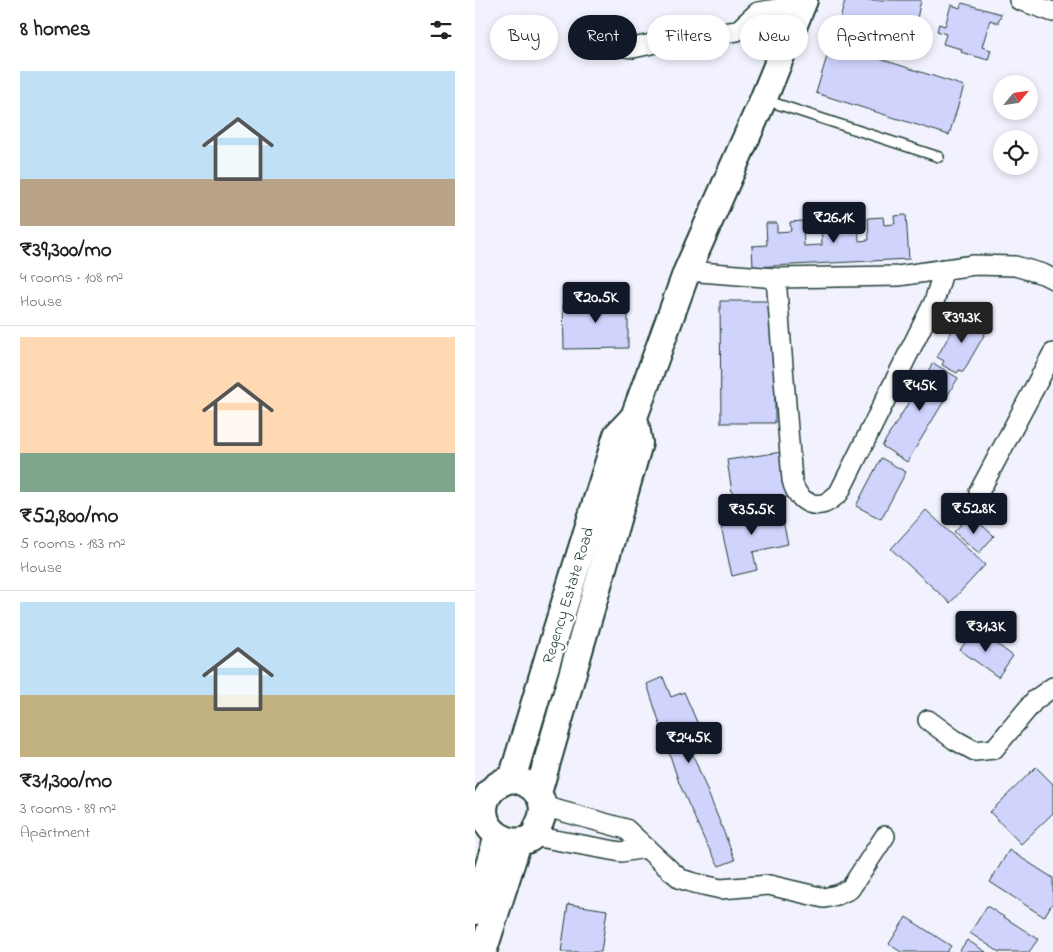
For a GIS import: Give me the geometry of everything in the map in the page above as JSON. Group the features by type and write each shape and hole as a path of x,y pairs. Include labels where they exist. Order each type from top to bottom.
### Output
{"street":[{"path":"1019,0 1053,12"},
{"path":"637,47 737,31 758,12 803,3"},
{"path":"502,831 540,823 541,800 581,646 639,443 634,417 687,271 763,100 803,3"},
{"path":"687,271 776,278 898,276 974,265 1015,266 1053,279"},
{"path":"776,278 794,490 800,498 811,504 824,504 839,493 934,302 944,269"},
{"path":"979,492 1053,353"},
{"name":"Regency Estate Road","path":"512,780 617,434 634,417"},
{"path":"555,635 581,646"},
{"path":"928,720 955,740 975,751 994,748 1035,700 1053,687"},
{"path":"646,848 621,852 502,831 483,812 484,802 481,792 502,781 523,781 531,786 541,800 626,829 681,879 721,889 769,885 824,898 837,895 850,889 885,836"},
{"path":"475,911 502,831"},
{"path":"480,949 502,831"}],"lane":[{"path":"763,100 939,157"}],"building":[{"path":"845,0 921,0 918,15 841,15"},
{"path":"962,3 1001,14 998,23 990,20 982,47 991,50 988,60 961,52 962,49 943,44 946,34 937,31 939,24 945,26 951,5 960,8"},
{"path":"826,60 884,60 964,86 949,135 816,93"},
{"path":"906,215 909,259 753,267 752,246 767,245 766,223 777,223 777,232 791,231 790,222 803,221 804,246 822,245 821,220 835,220 835,230 845,230 844,219 858,218 859,241 869,240 868,218 883,217 884,225 895,224 894,216"},
{"path":"628,300 628,348 564,349 563,301"},
{"path":"720,301 775,301 775,423 721,423"},
{"path":"961,315 966,318 968,315 984,324 982,328 987,330 963,372 959,370 957,373 942,365 944,361 937,357"},
{"path":"933,363 958,378 907,462 882,446"},
{"path":"782,452 789,497 734,505 727,460"},
{"path":"881,458 906,472 881,519 856,506"},
{"path":"779,503 788,544 753,552 757,570 732,576 719,517"},
{"path":"926,510 985,565 950,603 891,549"},
{"path":"975,519 994,536 979,553 954,532 965,520 970,525"},
{"path":"975,628 1013,656 998,677 960,650"},
{"path":"663,677 671,697 684,692 706,743 691,750 735,860 719,866 705,841 679,783 647,684"},
{"path":"1036,767 1053,784 1053,813 1021,844 990,812"},
{"path":"1009,850 1053,878 1053,902 1044,917 990,882"},
{"path":"568,904 607,910 601,952 561,952"},
{"path":"987,906 1038,939 1029,952 999,952 970,933"},
{"path":"906,917 951,946 947,952 901,952 889,944"},
{"path":"967,940 986,952 959,952"}]}
